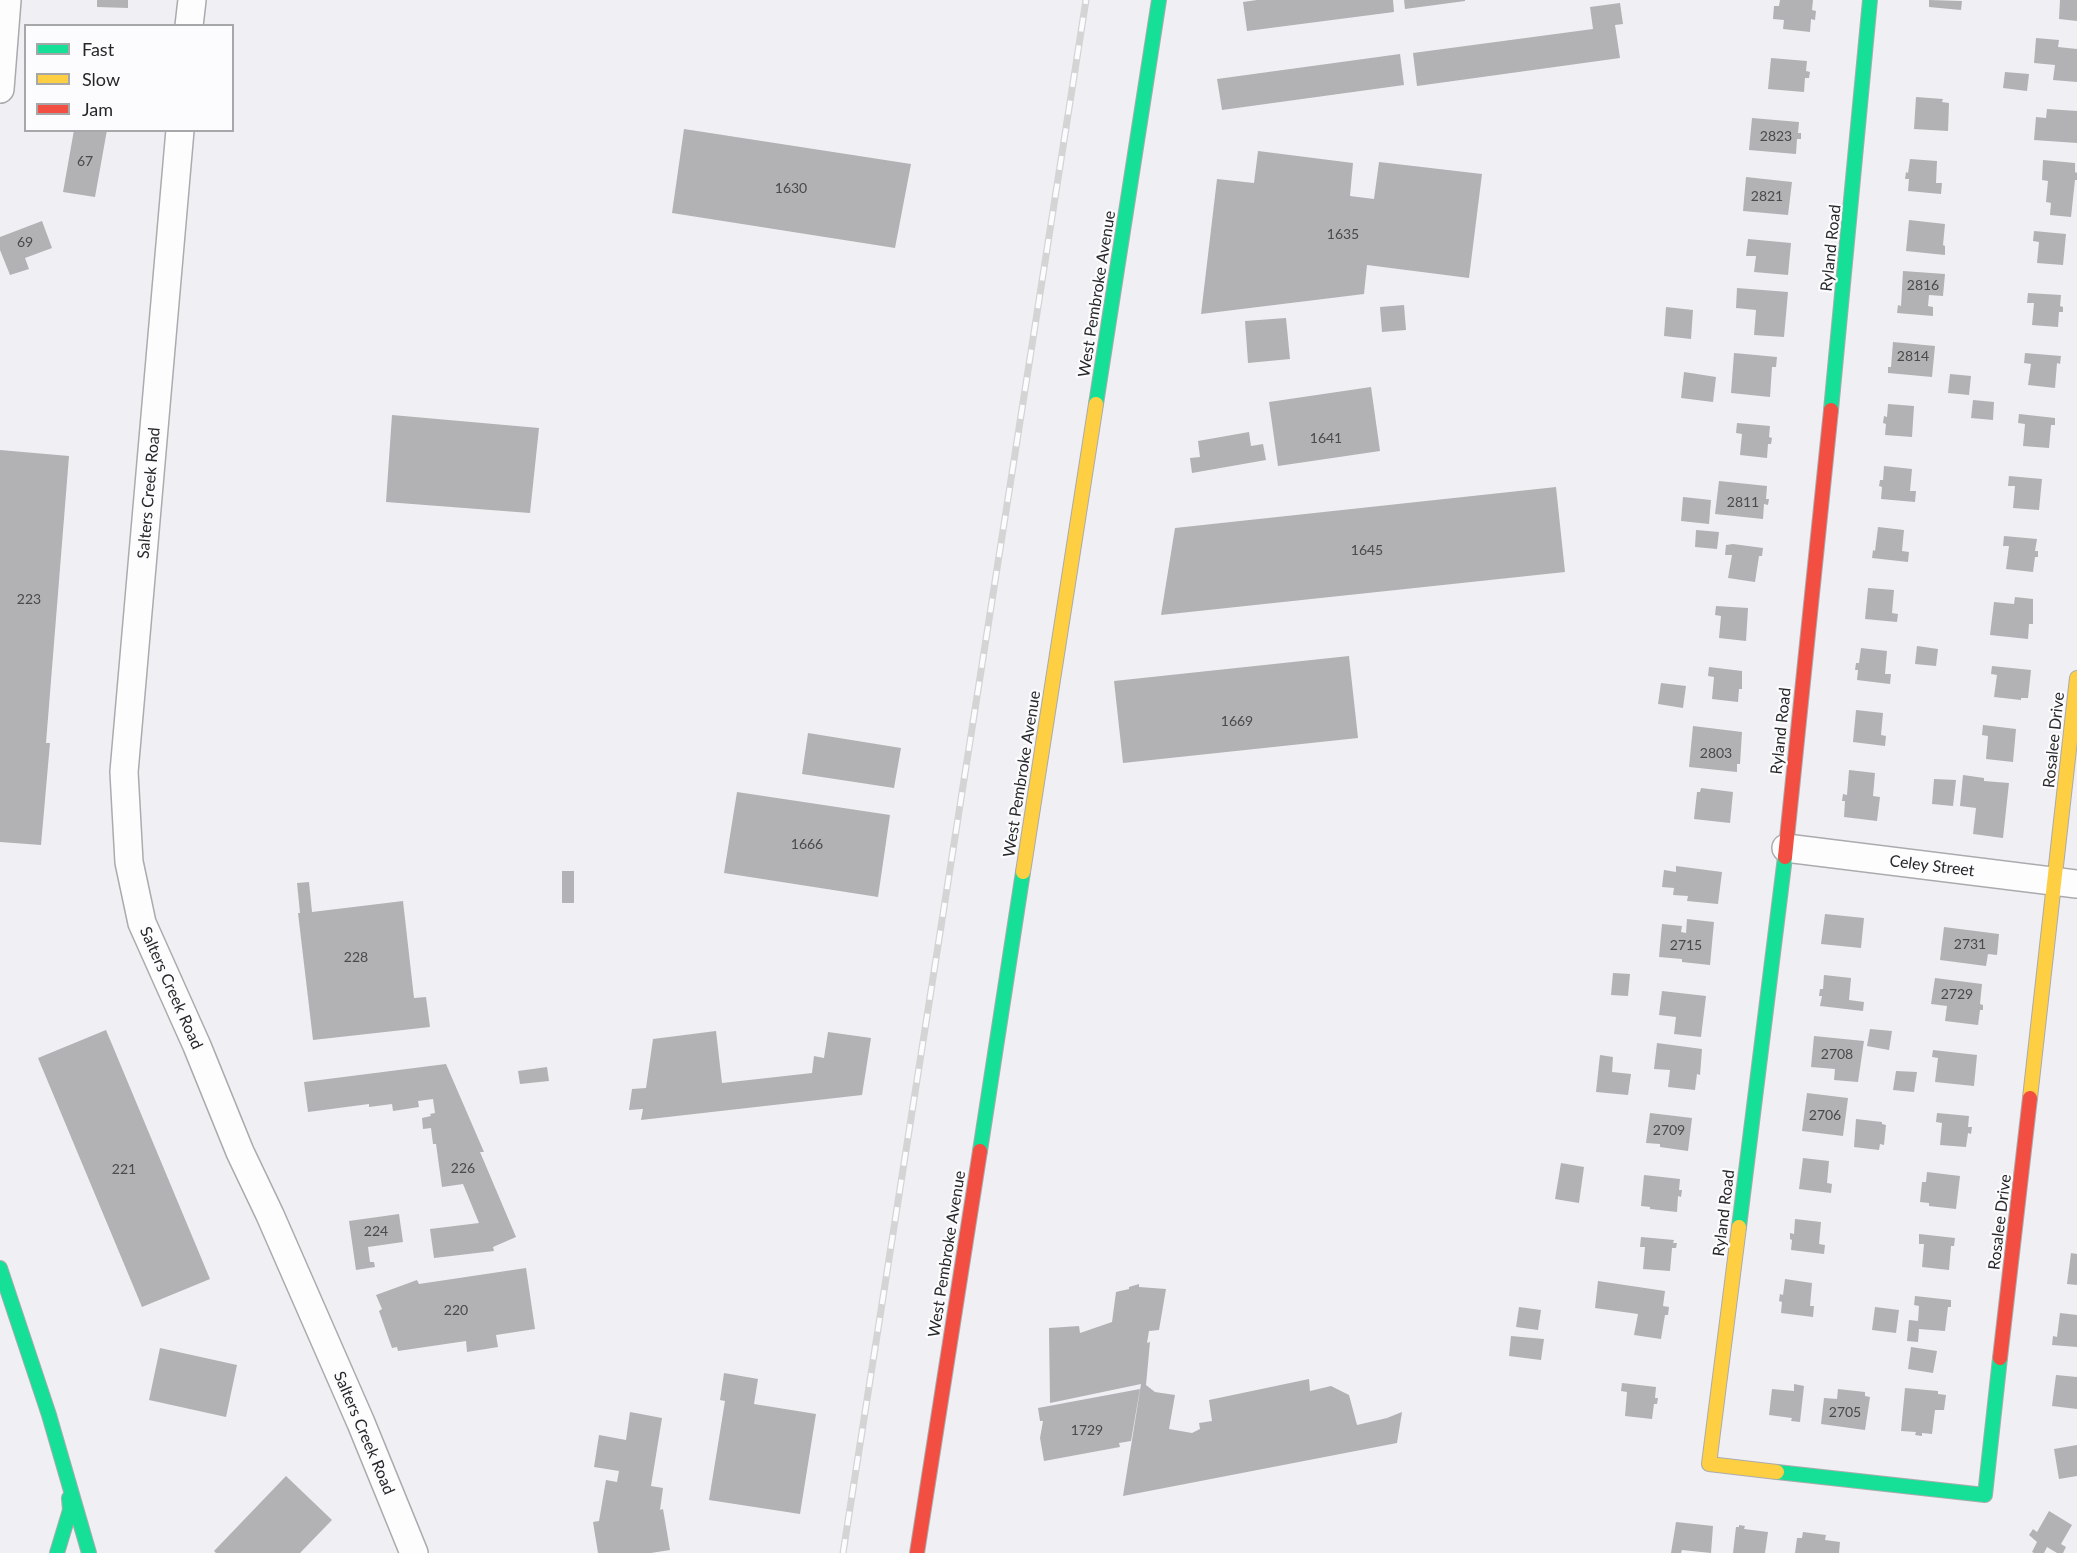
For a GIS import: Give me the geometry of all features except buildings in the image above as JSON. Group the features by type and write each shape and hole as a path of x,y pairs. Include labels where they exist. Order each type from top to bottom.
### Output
{"main road":[{"name":"West Pembroke Avenue","path":"917,1553 1159,0"},
{"name":"Ryland Road","path":"1709,1464 1786,848 1850,224 1870,0"},
{"name":"Rosalee Drive","path":"1709,1464 1985,1494 2066,882 2077,678"},
{"path":"0,1269 49,1415 89,1553"},
{"path":"57,1553 70,1509 68,1485"}],"street":[{"path":"0,89 7,0"},
{"path":"189,24 192,0"},
{"name":"Salters Creek Road","path":"180,132 124,772 129,862 142,923 197,1046 240,1152 361,1423 414,1553"},
{"name":"Celey Street","path":"1786,848 2066,882"}],"railway":[{"path":"843,1553 1086,0"}],"traffic: fast":[{"path":"1096,404 1159,0"},
{"path":"1831,410 1870,0"},
{"path":"1739,1227 1785,857"},
{"path":"980,1151 1023,872"},
{"path":"0,1268 49,1415 89,1553"},
{"path":"1777,1472 1985,1495 2000,1358"},
{"path":"57,1553 70,1510 69,1498"}],"traffic: slow":[{"path":"1023,872 1096,404"},
{"path":"2030,1098 2077,678"},
{"path":"1739,1227 1709,1464 1777,1472"}],"traffic: jam":[{"path":"1785,857 1831,410"},
{"path":"2000,1358 2030,1098"},
{"path":"917,1553 980,1151"}]}
